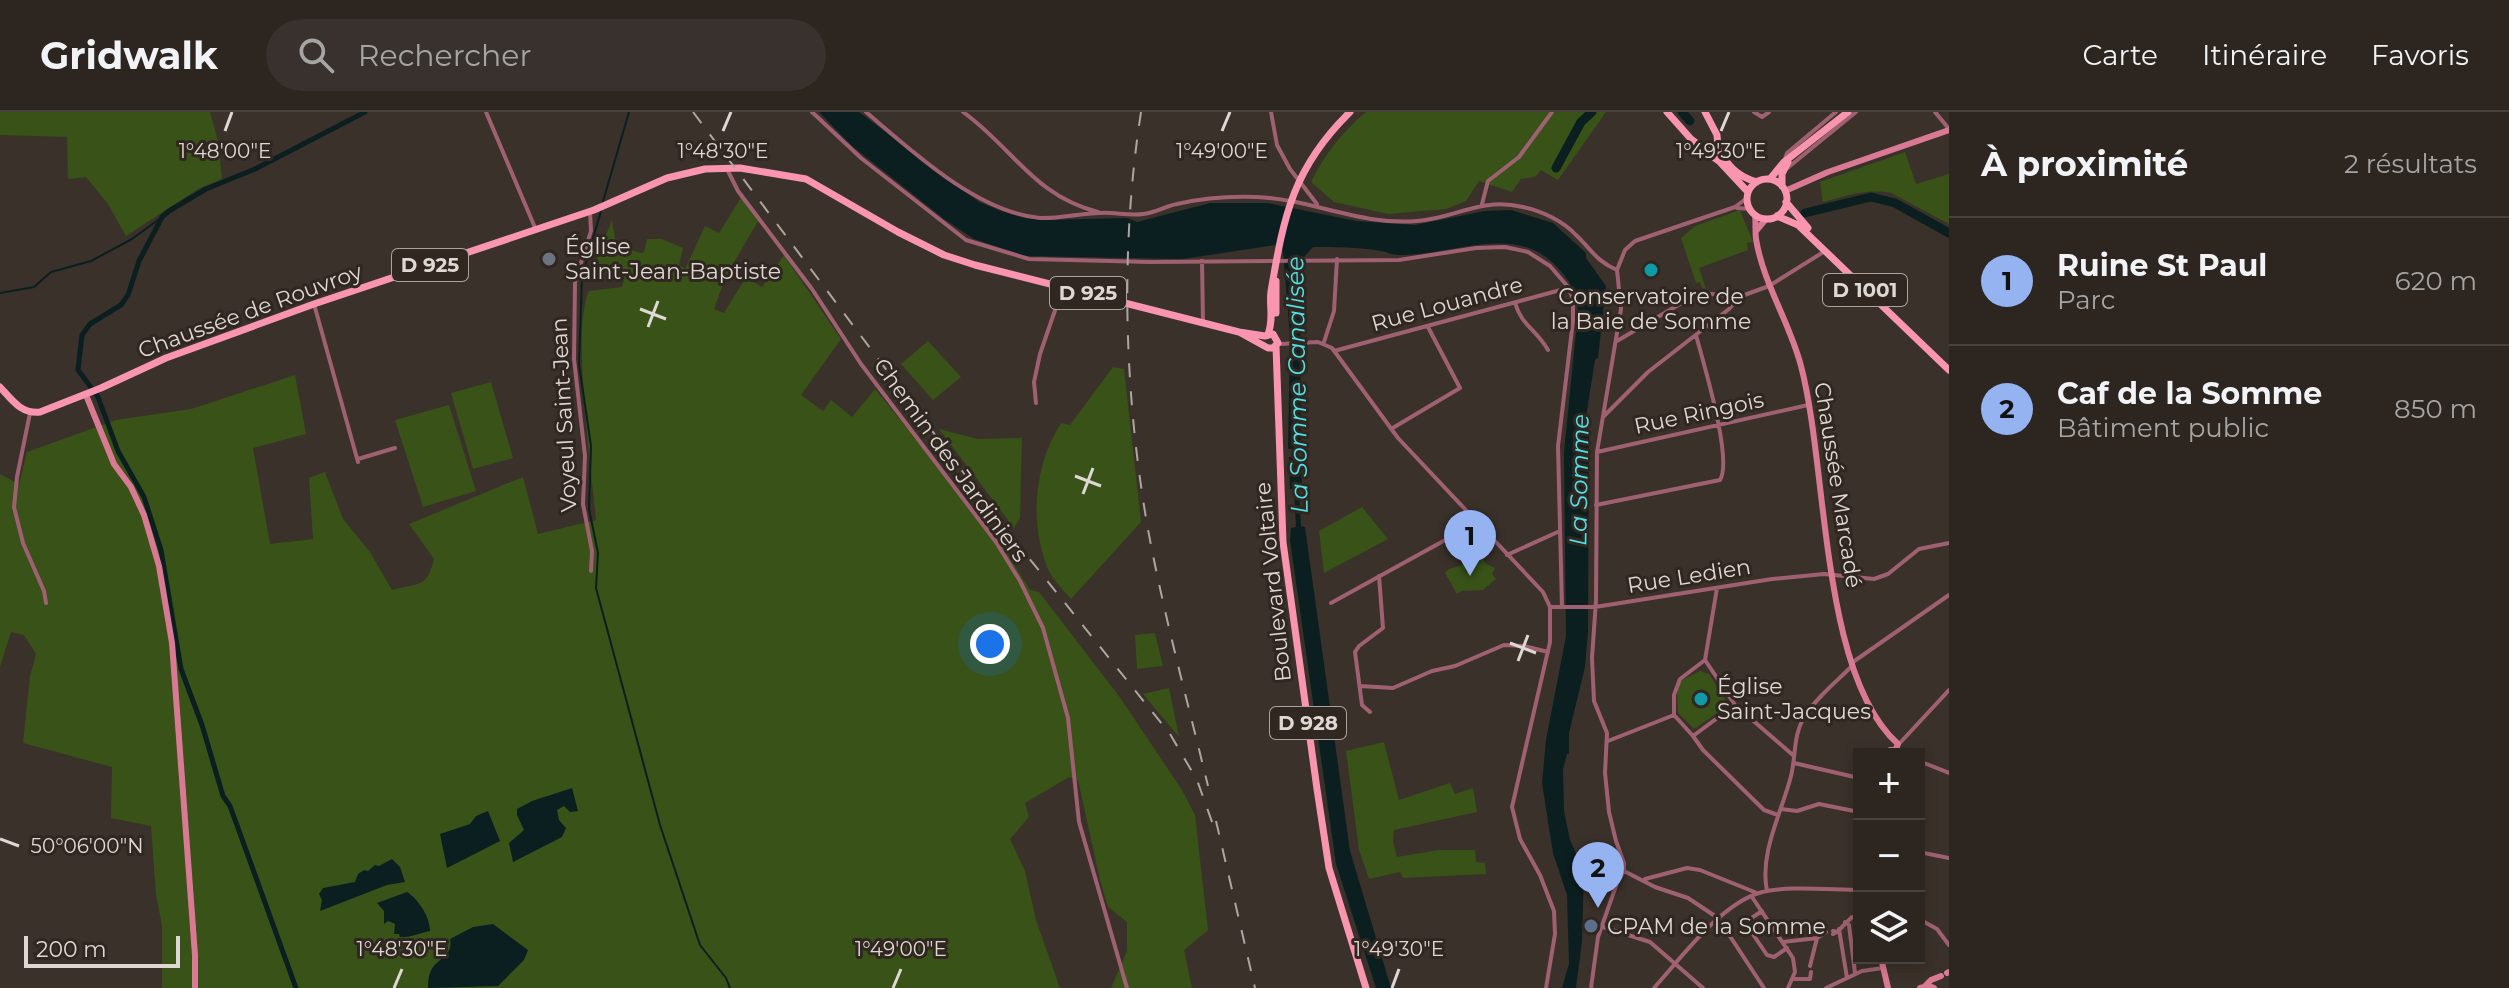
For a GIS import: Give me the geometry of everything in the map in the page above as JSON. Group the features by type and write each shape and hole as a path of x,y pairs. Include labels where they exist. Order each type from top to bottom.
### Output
{"main road":[{"name":"Boulevard Voltaire","path":"1350,112 1322,141 1290,201 1280,234 1270,296 1283,542 1326,851 1366,988"},
{"path":"1667,112 1691,139 1713,149 1747,195 1752,212 1766,219 1777,216 1786,202 1786,164"},
{"path":"1674,112 1696,138 1713,149 1732,169 1757,182"},
{"path":"1705,112 1711,127 1713,149"},
{"path":"1747,195 1757,182 1770,179 1848,112"},
{"name":"Chaussée de Rouvroy","path":"88,394 166,358 314,304 594,210 667,178 726,168 806,179 944,255 1274,341"},
{"path":"1770,179 1784,189"},
{"name":"D 1001","path":"1786,202 1829,249 1949,363"},
{"name":"D 1001","path":"1777,216 1798,225 1949,370"},
{"path":"0,387 21,409 30,413"},
{"name":"D 925","path":"30,413 88,394"}],"street":[{"path":"486,112 536,230"},
{"path":"812,112 861,158 966,240 1029,259 1399,260 1476,248 1505,247 1528,252 1550,266 1569,288 1573,300 1558,446 1564,607"},
{"path":"866,112 980,199 999,208 1044,218 1100,213 1143,214 1178,204 1238,197 1276,198 1359,218 1419,221 1482,204 1503,204 1540,212 1575,233 1601,263 1617,270"},
{"path":"963,112 988,130 1045,189 1081,208 1100,213"},
{"path":"1271,112 1277,145 1290,169 1318,206"},
{"path":"1482,204 1488,181 1519,157 1552,112"},
{"path":"1754,112 1762,117 1769,112"},
{"path":"1786,164 1787,153 1836,112"},
{"path":"1786,164 1856,112"},
{"path":"1784,189 1949,130 1935,112"},
{"name":"Chemin des Jardiniers","path":"726,168 738,191 812,289 861,364 996,542 1043,628 1068,718 1079,822 1127,988"},
{"path":"1591,988 1596,944 1624,871 1612,826 1606,785 1608,741 1593,694 1592,607 1597,452 1621,309 1617,270 1625,250 1635,241 1735,207 1747,195"},
{"path":"1735,207 1752,212"},
{"name":"Voyeul Saint-Jean","path":"591,571 592,551 583,504 585,456 574,359 575,282 591,231 594,210"},
{"name":"Chaussée Marcadé","path":"1752,212 1757,242 1801,365 1832,573 1852,665 1856,679 1891,741 1887,746 1891,748"},
{"path":"1756,231 1766,219"},
{"path":"1617,341 1680,304 1711,294 1739,297 1771,285 1825,251"},
{"path":"1324,342 1333,316 1337,259"},
{"path":"1202,261 1203,323"},
{"path":"1036,403 1034,382 1040,354 1063,287"},
{"name":"Rue Louandre","path":"1334,351 1569,288"},
{"path":"1603,417 1648,372 1734,305 1739,297"},
{"path":"1515,303 1521,321 1535,330 1548,350"},
{"path":"314,304 358,460 395,448"},
{"path":"1391,429 1460,388 1428,326"},
{"path":"1596,505 1720,480 1725,472 1718,426 1696,335"},
{"path":"1274,341 1324,342 1334,351 1391,429 1476,523 1535,582 1550,607 1548,652 1512,807 1520,839 1540,875 1554,911 1555,934 1546,988"},
{"path":"88,394 114,464 131,487 144,515 159,566 172,643 195,988"},
{"name":"Rue Ringois","path":"1597,452 1808,405"},
{"path":"30,413 14,507 23,543 44,591 46,603"},
{"path":"1331,603 1476,523"},
{"path":"1507,555 1561,531"},
{"name":"Rue Ledien","path":"1550,607 1592,607 1832,573 1862,579 1881,578 1919,549 1949,543"},
{"path":"1370,712 1362,705 1356,649 1380,632 1384,623 1379,576"},
{"path":"1717,588 1705,660 1735,705 1794,756"},
{"path":"1767,891 1769,848 1805,715 1852,665 1949,595"},
{"path":"1360,686 1393,688 1504,645 1548,652"},
{"path":"1705,660 1680,679 1674,695 1674,715 1703,750 1764,810 1779,816"},
{"path":"1894,748 1949,690"},
{"path":"1693,736 1735,705"},
{"path":"1608,741 1674,715"},
{"path":"1794,763 1853,777"},
{"path":"1925,763 1949,773"},
{"path":"1781,809 1797,811 1819,804 1853,811"},
{"path":"1925,853 1949,858"},
{"path":"1584,858 1595,874 1617,883"},
{"path":"1645,880 1687,868 1700,870 1754,895 1793,958 1795,972 1788,988"},
{"path":"1624,871 1655,887 1688,898 1718,918 1764,988"},
{"path":"1654,988 1718,918 1754,895 1767,891 1853,891"},
{"path":"1762,911 1750,919 1748,927 1767,955 1774,957 1787,948"},
{"path":"1783,942 1829,933 1852,917"},
{"path":"1845,922 1849,925 1856,974"},
{"path":"1925,922 1937,929 1949,945"},
{"path":"1603,927 1650,942 1703,988"},
{"path":"1810,966 1829,933"},
{"path":"1829,933 1848,978"},
{"path":"1882,964 1888,988"},
{"path":"1826,988 1856,974 1883,968"},
{"path":"1793,979 1810,979 1811,972"},
{"path":"1922,987 1944,975"},
{"path":"1922,987 1934,988 1944,975"}],"green space":[{"path":"0,112 210,112 218,141 222,179 198,189 126,236 108,204 86,177 68,179 67,137 0,135"},
{"path":"1366,112 1606,112 1558,180 1541,170 1535,177 1521,179 1512,192 1479,181 1466,201 1446,209 1388,214 1334,202 1311,182 1335,144"},
{"path":"1905,152 1916,184 1949,174 1949,224 1891,193 1865,192 1823,202 1820,182"},
{"path":"742,196 760,218 726,276 714,309 724,313 746,277 762,287 784,255 841,339 801,395 823,411 831,400 852,417 875,389 998,539 1030,590 1039,592 1119,696 1182,790 1195,815 1208,930 1184,950 1192,988 1111,988 1127,951 1127,922 1108,907 1078,780 1069,777 1025,803 1029,817 1010,839 1025,871 1036,920 1060,988 162,988 162,926 156,895 151,826 111,818 112,767 23,743 30,676 36,654 24,635 11,632 0,667 0,474 19,484 27,452 116,420 191,409 295,375 306,434 253,448 270,544 313,539 309,478 325,472 343,519 370,552 392,590 425,580 434,559 409,524 523,477 538,534 596,520 584,401 582,335 589,291 622,287 625,276 601,270 597,257 612,220 616,245 641,253 647,239 662,239 683,248 679,265 685,269 705,226 719,233"},
{"path":"1740,210 1753,242 1747,243 1748,250 1699,268 1706,289 1702,288 1700,282 1696,283 1681,238 1695,226"},
{"path":"928,341 961,377 933,400 901,364"},
{"path":"1113,367 1124,369 1141,522 1071,599 1050,573 1042,551 1037,514 1040,476 1052,439 1061,423 1070,425"},
{"path":"491,382 513,458 473,469 451,393"},
{"path":"449,405 476,491 423,507 395,420"},
{"path":"939,429 978,439 1022,438 1020,518 1014,528"},
{"path":"1362,507 1388,539 1324,573 1319,531"},
{"path":"1483,559 1495,568 1492,574 1496,579 1483,590 1457,594 1445,573"},
{"path":"1155,633 1163,666 1137,669 1135,635"},
{"path":"1700,671 1709,674 1729,705 1694,729 1678,713 1677,694 1680,681"},
{"path":"1169,688 1179,737 1143,694"},
{"path":"1384,742 1399,800 1450,783 1455,794 1473,788 1477,812 1394,830 1397,857 1439,850 1475,850 1476,862 1485,863 1486,874 1403,878 1400,872 1369,879 1359,850 1346,751"}],"water":[{"path":"819,112 859,112 979,202 1024,218 1127,218 1137,222 1210,203 1268,203 1356,221 1415,225 1485,211 1511,210 1553,223 1586,253 1586,258 1606,286 1598,358 1595,360 1586,417 1589,436 1585,667 1569,733 1569,754 1563,769 1564,811 1570,840 1584,872 1582,942 1576,988 1562,988 1569,964 1567,895 1553,853 1542,783 1546,740 1566,636 1564,452 1578,312 1572,288 1563,273 1541,254 1523,246 1503,243 1399,255 1364,249 1313,247 1300,267 1301,449 1297,449 1297,456 1301,457 1301,526 1305,527 1350,851 1391,988 1376,988 1336,864 1290,540 1291,528 1296,527 1294,489 1290,489 1289,457 1292,457 1292,449 1288,449 1290,337 1283,251 1276,245 1183,259 1025,256 974,239 944,219 852,146"},
{"path":"572,788 578,811 570,812 564,806 557,810 559,820 566,828 562,837 513,862 509,843 524,830 517,809"},
{"path":"488,811 500,841 447,868 440,834 470,824 476,816"},
{"path":"392,859 400,867 405,882 387,885 320,911 322,900 319,894 323,888 355,882 364,870"},
{"path":"407,892 423,909 430,931 400,937 394,934 395,924 388,921 384,924 384,911 377,903"},
{"path":"493,924 528,950 524,960 498,986 428,988 432,968 447,954 450,939 473,927"}],"waterway":[{"path":"296,988 230,806 223,796 181,669 161,550 144,497 118,451 98,397 78,370 82,335 90,324 121,305 128,295 139,261 162,217 206,189 255,169 365,112"},
{"path":"602,205 629,112"},
{"path":"1556,168 1581,122 1592,112"},
{"path":"1682,112 1690,121"},
{"path":"1805,213 1871,197 1895,203 1949,233"},
{"path":"601,211 582,277 579,364 591,446 589,509 598,553 596,588 660,825 700,945 726,978 730,988"},
{"path":"0,293 34,287 51,272 91,261 132,239 162,217"}],"railway":[{"path":"693,112 1008,532 1170,734 1197,780 1216,833"},
{"path":"1141,112 1134,163 1128,266 1133,422 1153,557 1208,786"},
{"path":"1216,821 1255,988"}],"place":[{"name":"Église Saint-Jean-Baptiste","path":"549,259"},
{"name":"Conservatoire de la Baie de Somme","path":"1651,270"},
{"name":"Ruine St Paul","path":"1470,576"},
{"name":"Église Saint-Jacques","path":"1701,699"},
{"name":"Caf de la Somme","path":"1598,908"},
{"name":"CPAM de la Somme","path":"1591,926"}],"water label":[{"name":"La Somme Canalisée","path":"1297,385"},
{"name":"La Somme","path":"1579,480"}]}
